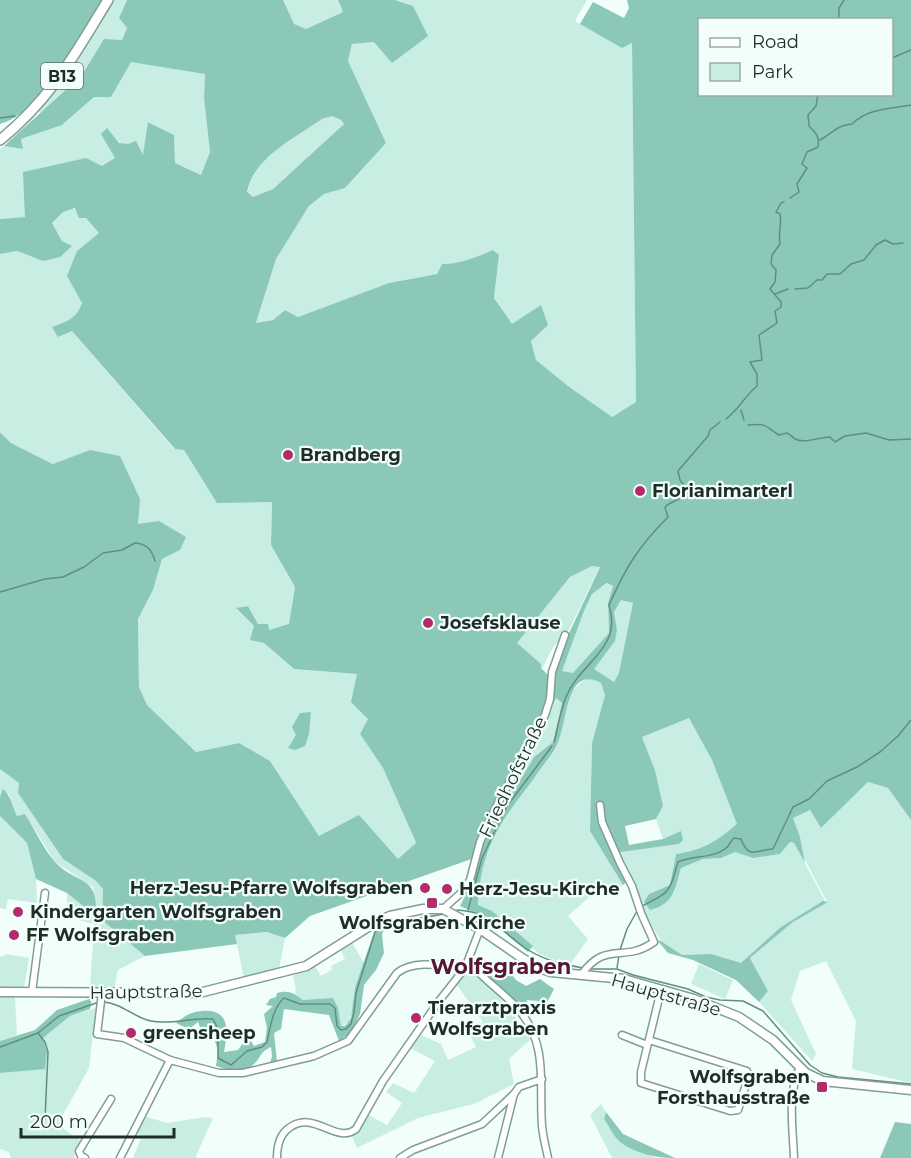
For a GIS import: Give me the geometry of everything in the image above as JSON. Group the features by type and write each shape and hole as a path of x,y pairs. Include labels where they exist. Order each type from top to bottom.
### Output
{"main road":[{"name":"B13","path":"0,141 25,118 57,82 77,54 108,0"},
{"name":"Hauptstraße","path":"0,992 32,992 101,1000 226,988 306,966 376,922 390,916 423,909 443,909 480,929 539,968 624,979 704,1003 739,1017 773,1040 813,1078 828,1083 911,1090"}],"street":[{"name":"Friedhofstraße","path":"443,909 462,892 470,880 480,842 545,715 550,699 552,672 565,635"},
{"path":"582,973 589,963 610,952 642,950 654,942 641,913 633,886 602,822 600,805"},
{"path":"32,992 45,893"},
{"path":"277,1158 279,1140 284,1133 298,1123 314,1123 346,1134 356,1129 383,1081 467,965 480,929"},
{"path":"101,1000 97,1034 124,1038 170,1060 219,1073 243,1073 314,1056 348,1041 402,969 409,966 467,965 501,991 523,1015 535,1034 542,1061 542,1127 548,1158"},
{"path":"622,1035 648,1042 747,1071 748,1078 738,1110 730,1112 641,1083 641,1072 648,1042 662,990"},
{"path":"120,1158 170,1060"},
{"path":"794,1158 793,1094 795,1076 800,1067"},
{"path":"400,1158 413,1150 482,1124 519,1088 542,1079"},
{"path":"498,1158 514,1094"},
{"path":"85,1158 81,1156 80,1151 111,1099"}],"green space":[{"path":"0,0 104,0 73,52 46,89 16,117 0,124"},
{"path":"111,0 127,0 119,18 127,28 122,40 104,40 82,75 41,113 38,110 68,73"},
{"path":"127,0 283,0 294,24 306,29 343,12 338,0 395,0 413,6 428,36 392,63 374,42 352,44 348,61 386,143 345,188 324,194 309,206 276,259 256,323 273,320 285,310 298,317 389,283 437,274 442,264 475,258 493,250 499,255 494,298 512,324 541,305 548,325 531,341 536,360 612,417 636,402 632,43 622,48 580,24 593,2 624,18 629,8 627,0 911,0 911,820 888,788 868,782 821,828 810,810 793,818 800,837 805,863 794,843 790,842 780,854 753,858 735,852 721,858 703,859 681,868 669,900 650,910 644,902 649,894 670,885 676,854 709,844 737,824 712,760 689,718 642,737 655,770 663,806 656,819 625,826 629,845 663,839 681,831 683,840 679,844 613,853 628,881 623,885 590,831 592,743 605,695 601,683 586,680 576,685 566,710 556,747 503,822 488,850 483,866 478,905 492,911 533,946 528,952 487,918 460,906 472,883 480,856 310,916 285,938 267,932 235,935 237,944 145,956 102,920 103,889 96,881 63,859 18,793 19,783 0,769 0,432 11,443 53,464 90,450 120,456 140,499 138,524 159,521 186,537 180,550 162,559 153,590 138,619 139,687 147,705 196,752 239,743 270,761 319,836 359,815 398,859 416,843 383,768 360,734 368,719 351,702 357,674 294,669 264,643 250,640 254,626 236,608 248,606 258,624 268,624 269,630 289,624 295,587 271,545 272,502 217,503 184,450 175,449 72,331 58,337 52,327 71,319 80,308 82,303 67,276 77,251 99,233 86,218 79,218 75,208 63,212 52,223 62,241 72,246 60,257 43,261 17,251 0,254 0,219 25,217 23,172 86,158 102,166 115,158 101,134 107,128 119,143 128,144 136,141 143,155 148,122 174,135 175,163 201,175 210,152 204,98 205,74 131,62 111,97 94,97 62,125 21,139 23,149 4,146 82,75 104,39 122,40 127,28 119,18","holes":["332,116 344,124 273,189 253,197 247,192 258,168 267,159 288,141 322,119","592,566 600,567 549,676 541,668 541,664 517,643 570,577","607,583 613,586 608,603 609,633 573,673 562,671 592,594","621,600 633,603 619,673 614,682 594,669 615,641 617,630 614,612","556,698 562,703 553,742 534,757 498,818 494,818"]},
{"path":"283,0 338,0 343,12 306,29 294,25"},
{"path":"395,0 587,0 575,21 622,47 632,43 636,403 611,417 536,360 531,341 541,305 512,325 494,298 499,256 493,250 475,258 442,264 437,274 389,283 298,317 285,310 273,320 256,323 276,259 309,206 324,194 345,188 386,143 348,61 352,44 374,42 413,6"},
{"path":"130,61 205,73 204,98 210,152 201,175 175,163 174,135 149,122 143,156 128,146 101,134 116,158 25,217 0,219 0,149 4,146 22,149 21,139 62,125 94,97 111,97"},
{"path":"332,116 344,124 273,189 253,197 247,193 251,180 266,159 322,119"},
{"path":"76,208 100,233 77,251 82,292 78,313 70,320 53,327 72,331 174,449 184,450 217,502 272,502 271,545 295,587 289,625 269,630 258,624 248,606 236,609 254,626 264,643 294,669 357,674 368,719 360,734 383,768 416,844 399,859 319,836 270,761 239,743 196,752 147,705 139,687 138,619 153,590 162,559 180,550 137,524 90,450 54,464 11,443 0,432 0,254 17,251 43,261 62,241 52,223 63,212"},
{"path":"592,566 600,566 565,638 554,646 542,669 517,643 570,577"},
{"path":"608,583 613,586 608,603 609,633 573,674 562,671 592,594"},
{"path":"621,599 634,603 619,673 614,682 593,669 615,641 617,630 614,612"},
{"path":"593,678 601,683 605,695 592,743 590,831 623,885 616,891 612,891 605,883 568,916 588,939 571,963 563,963 539,954 492,911 478,905 480,885 483,867 494,838 557,746 571,695 583,681"},
{"path":"556,698 562,703 553,742 534,757 498,819 493,817"},
{"path":"311,712 309,734 305,746 295,750 288,748 296,735 292,727 300,713"},
{"path":"689,717 712,760 738,824 709,844 676,854 670,885 649,894 674,893 681,868 703,859 721,858 735,852 753,858 790,842 794,843 825,901 781,927 741,964 711,954 682,955 661,941 640,906 618,852 679,844 681,832 663,839 656,819 663,806 655,770 642,737"},
{"path":"0,769 19,783 18,793 63,859 96,881 103,889 102,920 145,956 118,970 114,989 90,988 94,924 67,917 67,893 96,915 93,887 55,862 25,814 17,816 9,794 0,797"},
{"path":"868,782 888,788 911,820 911,1083 852,1069 856,1021 826,961 800,971 791,1000 816,1054 812,1061 759,1002 768,991 750,958 793,922 827,902 803,856 800,837 792,818 810,810 821,828"},
{"path":"3,789 10,798 17,816 25,814 55,862 90,886 96,902 96,916 67,893 36,879 27,843 0,816 0,797"},
{"path":"0,816 27,843 36,879 37,903 8,899 6,909 0,908"},
{"path":"823,901 828,902 793,922 750,958 768,991 759,1002 736,980 693,960 668,953 657,940 682,955 711,954 741,963 781,927"},
{"path":"383,923 385,927 382,934 384,953 376,970 364,985 360,1014 351,1033 339,1041 329,1015 284,1009 281,1029 274,1033 277,1062 270,1064 271,1047 264,1051 250,1067 236,1071 216,1066 218,1051 211,1027 202,1032 198,1022 189,1029 176,1023 191,1013 211,1011 223,1018 225,1023 224,1052 238,1050 248,1036 254,1046 265,1042 267,1028 264,1014 273,1006 266,1005 270,999 276,997 277,993 288,992 303,1000 333,998 338,1008 341,1026 345,1026 351,1018 355,987 376,927"},
{"path":"267,932 285,938 279,969 244,979 235,935"},
{"path":"351,941 364,963 355,987 351,1015 341,1026 338,1008 303,1000 295,993 293,976 314,965 321,976 332,970 331,966 345,959 340,948"},
{"path":"7,954 29,958 24,988 0,989 0,957"},
{"path":"699,964 733,980 725,999 691,984"},
{"path":"470,967 503,1001 530,1040 509,1059 514,1084 474,1104 418,1118 357,1148 352,1136 360,1128 367,1114 387,1125 402,1103 386,1092 393,1083 414,1093 435,1061 410,1048 421,1035 441,1044 448,1060 476,1047 468,1031 483,1022 457,985"},
{"path":"508,969 516,980 526,986 540,979 554,989 544,1008 538,1001 527,1000 526,1013 485,973 496,979 503,970"},
{"path":"0,996 15,997 17,1035 0,1041"},
{"path":"92,998 90,1009 70,1016 43,1038 47,1052 45,1069 0,1073 0,1041 35,1030 57,1010"},
{"path":"96,1008 89,1068 59,1122 64,1129 80,1140 75,1158 11,1158 9,1152 0,1149 0,1073 45,1068 47,1052 43,1038 70,1016"},
{"path":"601,1104 606,1112 604,1119 640,1152 657,1158 612,1158 590,1115"},
{"path":"606,1112 623,1134 675,1158 646,1154 633,1150 620,1142 604,1119"},
{"path":"144,1116 167,1123 205,1117 213,1118 197,1158 133,1158 141,1138 137,1131"},
{"path":"895,1122 911,1124 911,1158 880,1158"}],"waterway":[{"path":"839,18 839,8 844,0"},
{"path":"893,58 911,50"},
{"path":"790,198 799,192 797,184 807,168 802,164 807,152 818,147 818,138 809,126 808,115 816,106 818,96"},
{"path":"820,140 872,112 911,105"},
{"path":"0,118 15,116"},
{"path":"726,419 757,386 757,374 750,362 762,360 759,335 777,323 775,311 781,307 781,302 770,289 775,282 776,270 771,264 772,255 780,244 780,214 776,212 784,202"},
{"path":"795,289 808,288 817,280 822,280 827,274 840,274 851,264 864,260 876,245 885,240 893,244 903,243"},
{"path":"775,294 788,289"},
{"path":"741,410 744,420"},
{"path":"554,742 566,697 572,685 598,654 610,633 612,620 609,605 621,579 641,548 668,517 665,508 667,505 686,495 686,488 680,480 678,471 708,436 710,430 720,422"},
{"path":"748,425 763,425 779,435 787,433 803,441 830,437 835,442 845,436 866,433 889,440 911,439"},
{"path":"0,592 45,579 63,577 84,567 103,553 122,550 135,543 148,548 155,561"},
{"path":"642,906 668,890 678,862 720,852 727,848 734,838 741,839 750,852 773,849 793,807 809,799 827,781 857,767 880,752 911,720"},
{"path":"468,910 482,858 507,806 552,746"},
{"path":"457,910 485,917 535,954 558,963 583,968"},
{"path":"620,950 627,929 637,911"},
{"path":"103,1002 116,1005 151,1021 213,1019 218,1029 218,1058 231,1065 247,1051 262,1047 267,1042 275,1012 284,998 300,1004 330,1004 335,1008 337,1026 341,1030 346,1029 351,1024 356,993 375,932 388,924 443,914"},
{"path":"617,968 619,955"},
{"path":"590,969 617,969 688,989 706,997 743,1001 763,1011 810,1065 822,1073 838,1077 911,1084"},
{"path":"0,1047 38,1033 59,1016 99,1002"},
{"path":"38,1033 45,1042 48,1052 45,1119"}],"place":[{"name":"Brandberg","path":"288,455"},
{"name":"Florianimarterl","path":"640,491"},
{"name":"Josefsklause","path":"428,623"},
{"name":"Herz-Jesu-Pfarre Wolfsgraben","path":"425,888"},
{"name":"Herz-Jesu-Kirche","path":"447,889"},
{"name":"Wolfsgraben Kirche","path":"432,903"},
{"name":"Kindergarten Wolfsgraben","path":"18,912"},
{"name":"FF Wolfsgraben","path":"14,935"},
{"name":"Tierarztpraxis Wolfsgraben","path":"416,1018"},
{"name":"greensheep","path":"131,1033"},
{"name":"Wolfsgraben Forsthausstraße","path":"822,1087"}],"district":[{"name":"Wolfsgraben","path":"501,966"}]}
